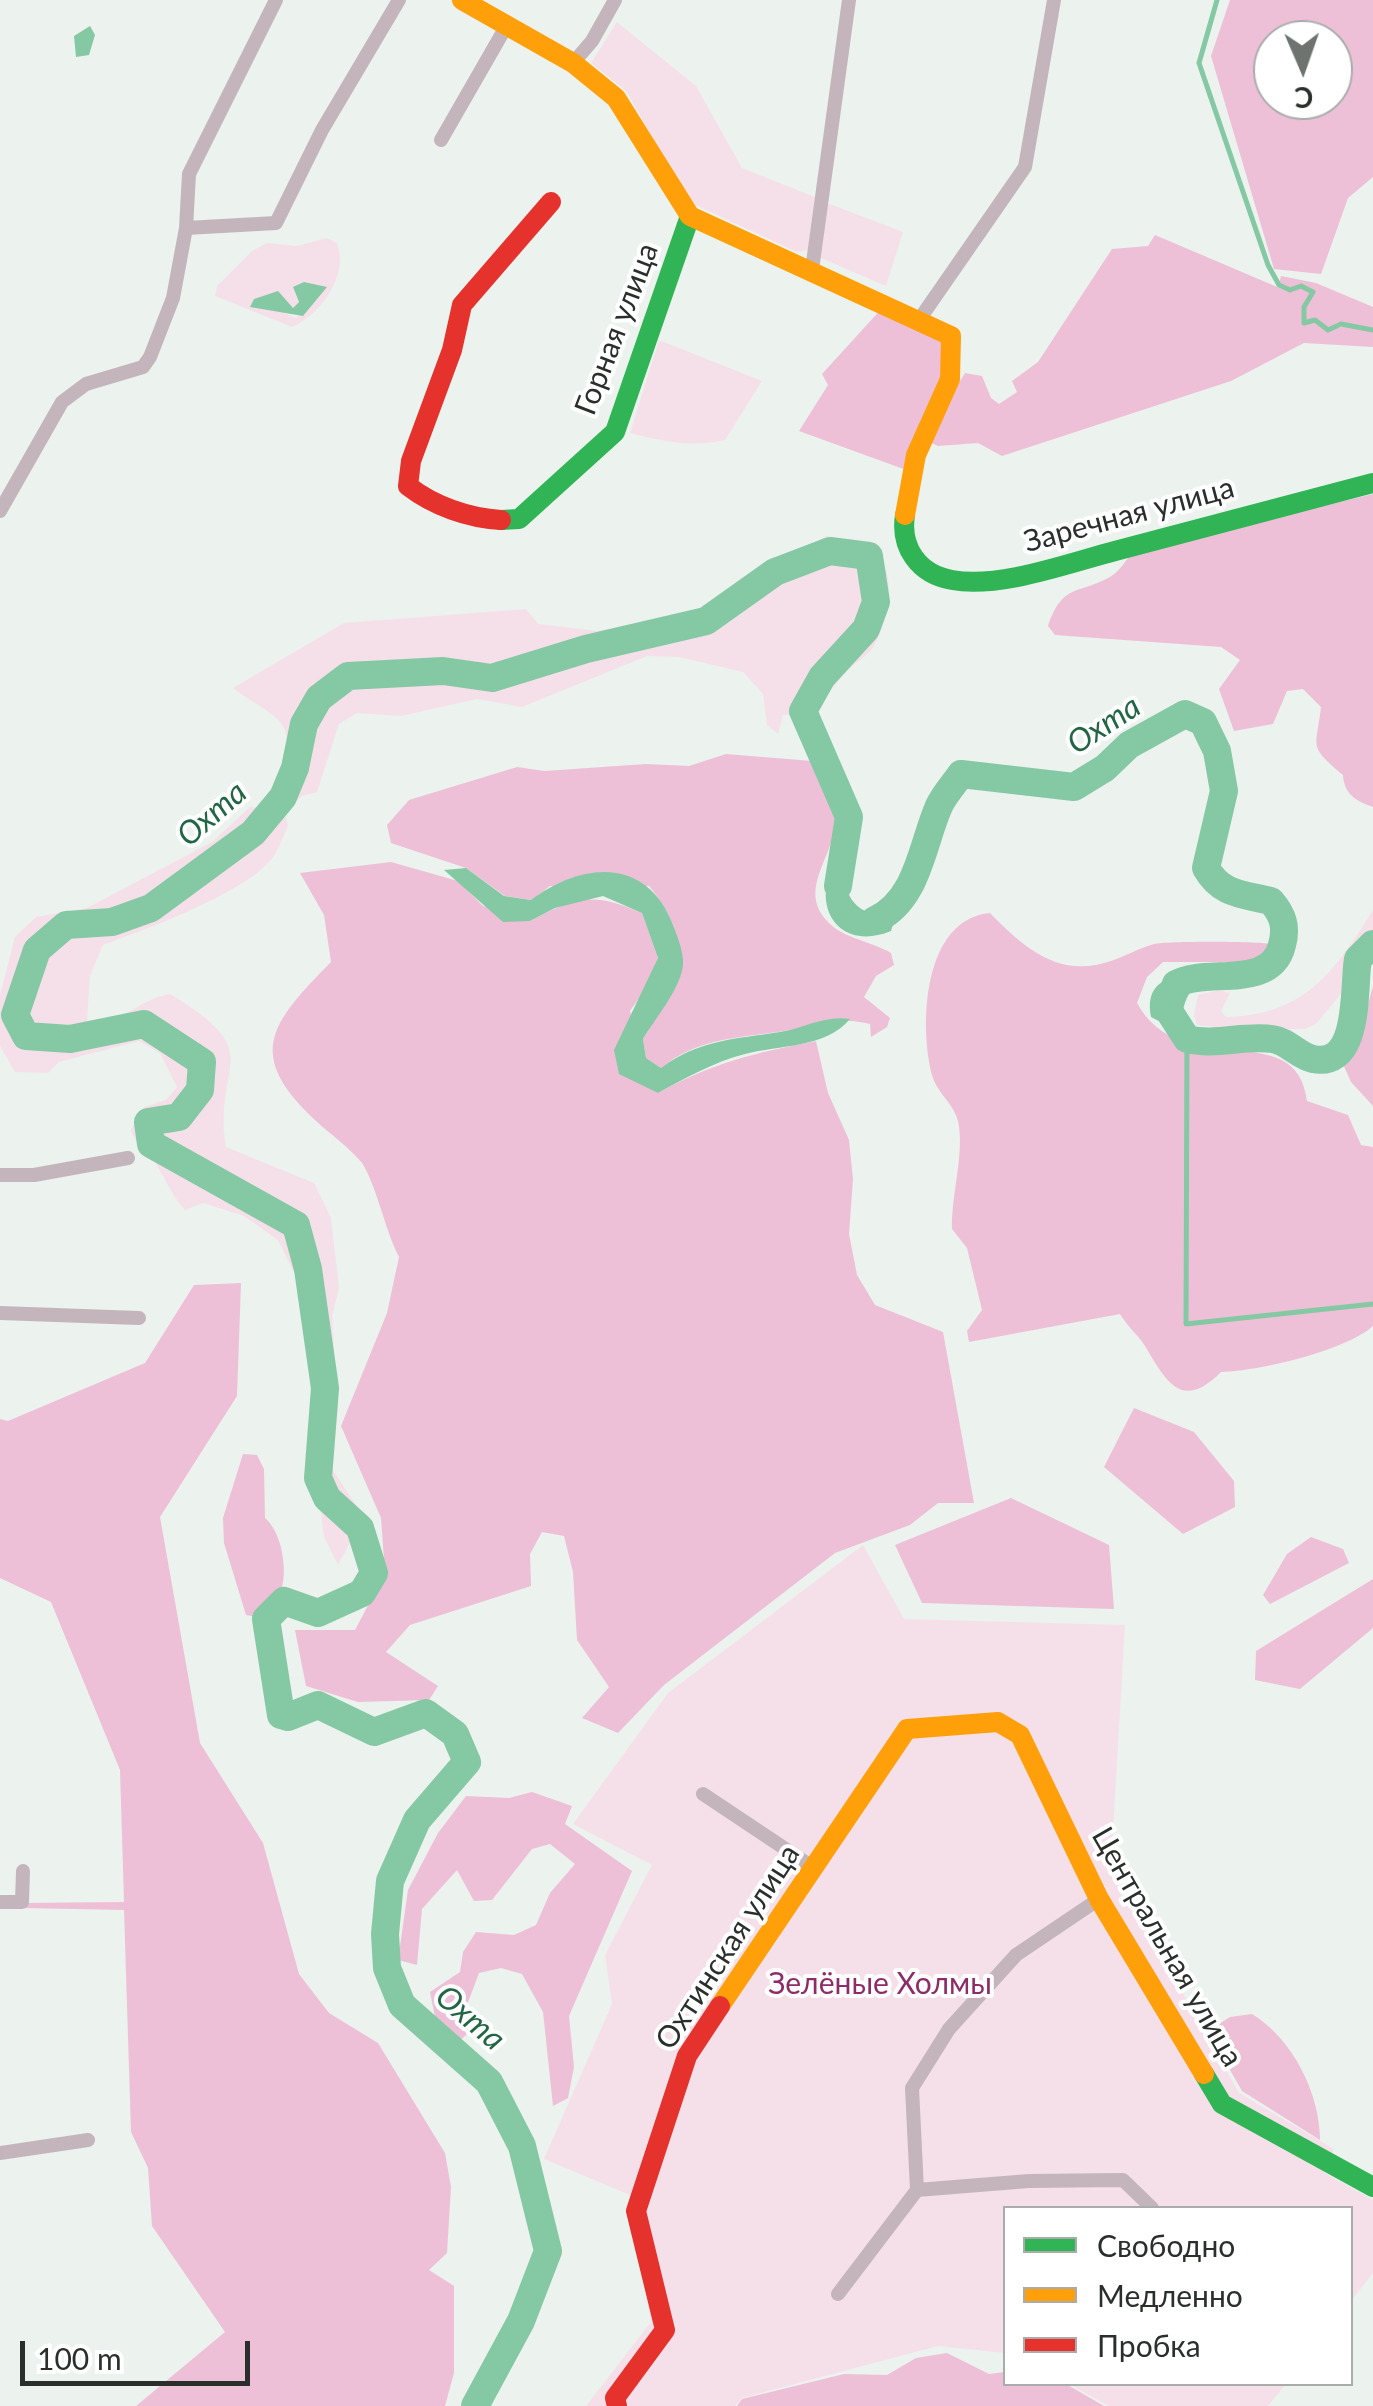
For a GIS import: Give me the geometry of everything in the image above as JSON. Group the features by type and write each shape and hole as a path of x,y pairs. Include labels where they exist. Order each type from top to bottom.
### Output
{"street":[{"path":"0,511 62,402 86,384 142,367 150,357 173,298 186,228 189,174 276,0"},
{"path":"186,228 276,223 322,130 399,0"},
{"path":"462,0 573,64 616,98 690,216 920,320 1026,167 1054,0"},
{"path":"573,64 616,0"},
{"path":"812,270 849,0"},
{"path":"441,140 507,25"},
{"name":"Горная улица","path":"551,202 462,306 452,350 411,462 408,486 420,498 504,523 518,519 615,432 690,216"},
{"name":"Заречная улица","path":"920,320 951,336 946,394 916,455 902,534 907,552 938,576 985,581 1373,482"},
{"path":"0,1174 34,1176 128,1158"},
{"path":"0,1314 139,1318"},
{"name":"Охтинская улица","path":"617,2406 615,2398 665,2330 636,2210 688,2056 908,1729 998,1722"},
{"name":"Центральная улица","path":"998,1722 1020,1735 1098,1899 1222,2104 1373,2187"},
{"path":"702,1794 814,1868"},
{"path":"0,1902 22,1902 23,1871"},
{"path":"838,2294 917,2190 912,2088 949,2029 1016,1955 1098,1899"},
{"path":"0,2153 88,2140"},
{"path":"917,2190 1028,2180 1122,2180 1150,2206"}],"green space":[{"path":"617,22 696,86 742,168 815,197 808,250 797,252 689,202 626,91 591,63"},
{"path":"827,203 903,232 886,286 821,258"},
{"path":"327,238 337,243 340,255 330,292 303,321 292,327 215,296 217,286 252,251 267,243 297,246","holes":["293,287 327,287 296,318 284,313 287,305 293,308 299,303"]},
{"path":"659,340 762,381 725,440 689,443 630,433"},
{"path":"827,536 850,541 878,555 888,582 885,618 870,652 812,707 783,715 778,734 767,725 763,694 743,672 679,657 647,656 522,707 477,699 401,716 357,713 339,724 317,792 302,796 284,812 288,826 278,849 256,874 168,920 103,945 90,976 87,1021 112,1019 170,994 201,1015 219,1032 231,1061 224,1118 226,1147 314,1183 331,1218 339,1288 332,1317 338,1409 332,1469 364,1517 338,1565 324,1537 321,1513 306,1479 312,1401 298,1281 278,1240 244,1216 203,1203 185,1210 156,1163 137,1141 131,1130 144,1107 166,1100 177,1087 160,1053 139,1041 59,1062 48,1073 15,1072 0,1046 0,995 15,937 36,917 87,908 212,842 250,807 272,809 286,753 285,731 275,717 233,688 344,623 526,609 538,624 598,631 699,610 770,564"},
{"path":"1373,910 1373,932 1350,964 1349,984 1316,1024 1305,1029 1241,1030 1197,1025 1194,1015 1198,995 1218,990 1230,993 1221,1011 1226,1017 1253,1014 1297,999 1330,971"},
{"name":"Зелёные Холмы","path":"863,1545 904,1619 1125,1625 1111,1865 1239,2093 1334,2149 1323,2172 1373,2200 1373,2273 1353,2298 1353,2206 1003,2206 1003,2353 938,2346 742,2398 735,2406 586,2406 651,2322 630,2195 544,2159 612,2004 605,1955 652,1865 573,1824 668,1693"},
{"path":"1073,2386 1284,2386 1268,2406 1109,2406"}],"shaded area":[{"path":"1230,0 1373,0 1373,177 1348,198 1321,274 1274,269 1211,56"},
{"path":"90,26 95,35 89,55 76,57 74,36"},
{"path":"1155,235 1289,292 1301,288 1311,293 1303,307 1303,324 1314,322 1329,331 1351,326 1373,331 1373,347 1304,343 1231,381 1002,456 978,443 938,446 929,442 927,435 965,373 982,376 991,398 999,404 1017,392 1012,381 1038,362 1112,249 1148,246"},
{"path":"1281,276 1316,283 1373,307 1373,328 1340,322 1328,328 1314,319 1305,321 1305,308 1314,291 1301,285 1290,289 1279,284"},
{"path":"304,282 327,287 303,316 250,307 254,299 278,291 293,308 299,302 293,287"},
{"path":"884,306 945,336 946,362 909,471 799,431 828,385 822,374"},
{"path":"1373,494 1373,807 1352,796 1343,775 1319,752 1321,707 1303,689 1287,691 1273,724 1234,731 1219,689 1240,660 1221,647 1055,635 1048,626 1066,596 1110,577 1133,552"},
{"path":"726,754 812,761 830,787 836,811 834,832 816,888 817,906 835,928 891,953 894,965 876,976 864,997 890,1018 887,1027 871,1037 870,1024 823,1022 716,1041 688,1051 661,1068 646,1058 643,1039 674,981 678,945 674,927 649,886 550,886 532,900 505,896 466,868 391,843 387,825 409,800 517,767 544,771 646,764 689,766"},
{"path":"845,851 847,891 857,906 876,914 901,896 891,931 854,935 840,928 831,916 826,902 827,885"},
{"path":"391,862 458,881 483,906 530,921 561,906 586,900 611,902 642,913 658,958 645,990 630,1011 658,1093 734,1060 816,1041 828,1093 849,1140 853,1179 849,1234 857,1275 875,1305 943,1332 974,1503 938,1503 910,1525 835,1553 664,1685 618,1733 582,1718 609,1687 577,1640 573,1572 564,1536 542,1532 530,1554 531,1586 410,1625 386,1652 438,1686 429,1700 358,1702 306,1686 295,1630 355,1630 385,1573 381,1518 341,1426 387,1313 399,1257 362,1163 294,1097 273,1057 274,1039 293,1003 331,962 324,915 300,873"},
{"path":"466,868 504,896 531,900 569,879 608,872 644,884 659,899 671,920 683,960 677,984 643,1039 646,1058 661,1068 718,1042 832,1019 850,1019 828,1035 733,1057 658,1093 619,1074 614,1050 658,958 642,913 603,896 555,908 530,921 503,922 444,870"},
{"path":"990,913 1044,957 1075,966 1111,961 1162,943 1270,944 1275,953 1248,968 1228,962 1163,962 1147,977 1137,1003 1157,1027 1181,1041 1261,1053 1283,1061 1299,1075 1307,1101 1348,1115 1361,1145 1373,1147 1373,1326 1323,1351 1278,1364 1221,1372 1196,1390 1186,1391 1168,1381 1120,1314 969,1342 967,1331 982,1310 967,1248 952,1229 960,1133 956,1115 932,1075 927,1003 939,954 951,934 968,920"},
{"path":"1184,973 1210,977 1194,988 1183,1009 1182,1016 1198,1041 1151,1017 1152,993 1167,979"},
{"path":"1373,986 1373,1106 1351,1082 1343,1064 1357,1046"},
{"path":"241,1283 237,1396 160,1517 200,1743 263,1843 299,1974 329,2013 378,2043 445,2153 451,2187 447,2253 429,2270 454,2286 454,2373 445,2406 136,2406 225,2332 152,2226 148,2168 131,2132 124,1910 24,1908 24,1903 124,1902 120,1770 51,1602 0,1578 0,1419 8,1421 145,1363 194,1285"},
{"path":"1134,1408 1194,1432 1234,1481 1235,1507 1183,1534 1104,1467"},
{"path":"243,1454 257,1455 264,1469 265,1518 276,1533 284,1564 280,1593 258,1617 246,1615 224,1543 223,1518"},
{"path":"1011,1498 1109,1545 1114,1609 922,1603 895,1545"},
{"path":"1311,1537 1343,1549 1349,1563 1270,1604 1263,1595 1287,1554"},
{"path":"1373,1579 1373,1628 1300,1689 1255,1680 1256,1651"},
{"path":"532,1792 572,1806 565,1824 632,1871 569,2016 574,2067 568,2098 553,2106 543,2012 522,1974 501,1968 479,1973 467,2005 473,2029 459,2041 435,2017 430,1992 460,1972 463,1952 476,1932 514,1935 536,1925 550,1893 575,1864 550,1844 532,1849 492,1900 474,1901 457,1870 422,1909 417,1965 398,1960 408,1890 438,1833 466,1796 509,1798"},
{"path":"1252,2014 1280,2038 1301,2069 1315,2104 1320,2140 1242,2091 1208,2031 1230,2017"},
{"path":"947,2353 989,2374 1003,2372 1003,2386 1069,2386 1104,2406 737,2406 742,2399 844,2374 887,2375 916,2358"}],"waterway":[{"path":"1217,0 1199,63 1268,265 1279,285 1290,290 1301,286 1313,292 1304,307 1304,323 1315,320 1328,330 1341,324 1373,330"},
{"name":"Охта","path":"475,2406 521,2321 548,2251 522,2146 489,2082 402,2005 387,1968 385,1934 390,1881 417,1820 467,1762 455,1734 426,1713 374,1732 318,1705 288,1717 281,1715 266,1619 284,1601 318,1613 362,1593 374,1573 360,1528 327,1498 318,1478 325,1388 308,1269 296,1225 151,1144 148,1122 179,1117 200,1090 202,1062 144,1024 70,1039 26,1036 15,1015 37,950 66,925 112,922 151,908 253,833 283,797 295,768 304,724 319,698 348,676 443,671 492,678 586,649 706,621 775,572 830,551 869,556 876,602 866,629 822,677 803,711 849,817 838,886"},
{"name":"Охта","path":"875,920 901,900 910,886 939,806 961,774 1074,787 1105,768 1129,745 1185,714 1203,722 1217,751 1224,791 1206,868 1226,888 1271,901 1284,927 1276,959 1265,968 1176,984 1167,1008 1187,1039 1272,1039 1313,1059 1329,1059 1340,1051 1347,1038 1358,959 1373,944"},
{"path":"1187,1039 1186,1324 1373,1304"}],"traffic: fast":[{"path":"501,520 519,519 615,432 690,216"},
{"path":"905,515 909,548 930,572 952,580 991,581 1056,568 1373,483"},
{"path":"1204,2074 1222,2104 1373,2187"}],"traffic: slow":[{"path":"462,0 573,63 616,98 690,216 951,336 950,379 916,455 905,515"},
{"path":"720,2006 907,1729 998,1722 1020,1735 1099,1899 1204,2074"}],"traffic: jam":[{"path":"501,520 452,510 418,493 408,486 411,461 452,350 462,305 551,202"},
{"path":"617,2406 615,2398 665,2330 636,2211 687,2056 720,2006"}]}
